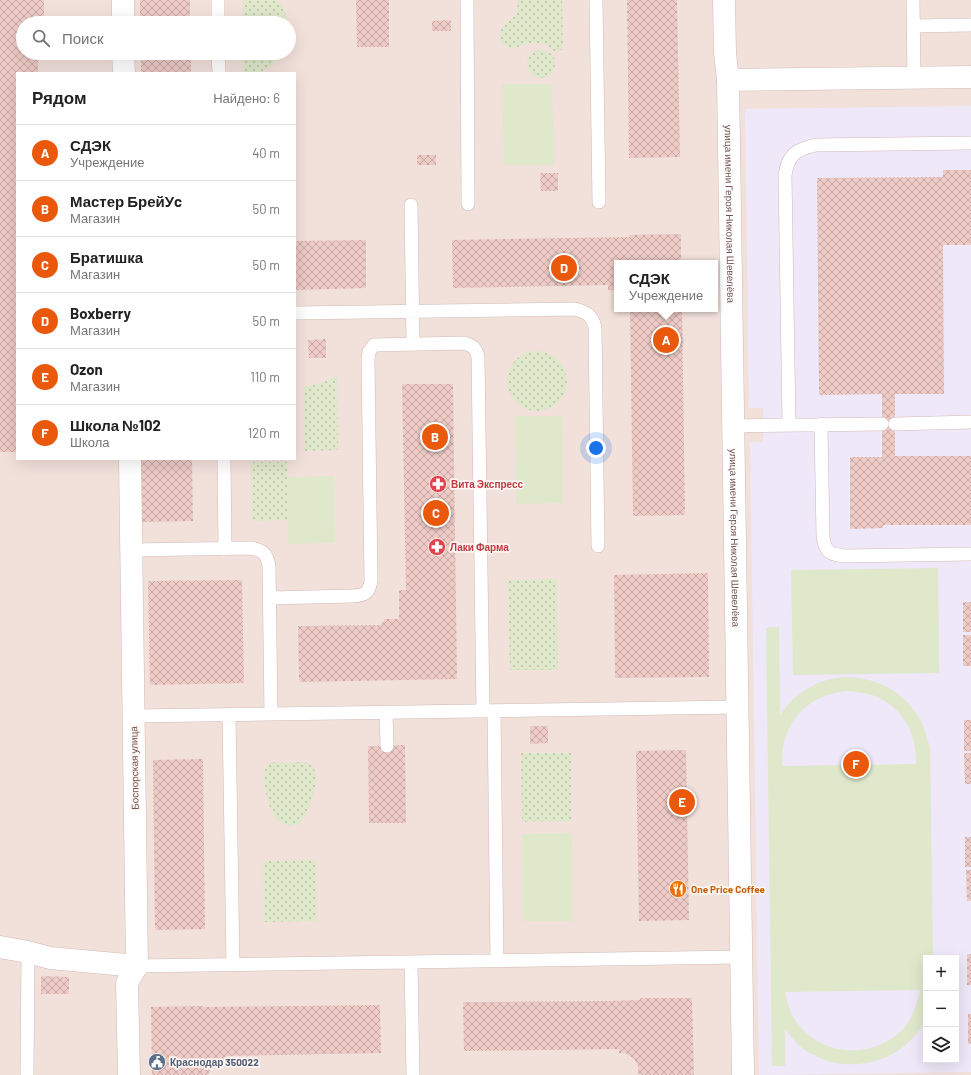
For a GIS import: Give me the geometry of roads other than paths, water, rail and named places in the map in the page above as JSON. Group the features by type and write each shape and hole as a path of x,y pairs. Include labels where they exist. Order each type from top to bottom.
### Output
{"street":[{"path":"123,0 123,16"},
{"name":"улица имени Героя Николая Шевелёва","path":"724,0 725,53 728,80 743,1075"},
{"path":"124,60 124,72"},
{"path":"728,80 971,77"},
{"name":"Боспорская улица","path":"130,460 137,966"},
{"path":"0,947 50,958 137,966 127,983 129,1075"}],"lane":[{"path":"218,0 218,16"},
{"path":"467,0 468,204"},
{"path":"596,0 599,202"},
{"path":"913,0 914,78"},
{"path":"914,26 971,26"},
{"path":"218,60 219,72"},
{"path":"789,425 785,175 787,164 792,155 804,148 816,145 971,143"},
{"path":"411,205 413,344"},
{"path":"296,313 575,309 584,312 593,319 595,327 598,546"},
{"path":"270,598 353,596 362,595 369,589 371,581 368,359 369,352 374,345 464,343 471,345 476,350 478,357 488,711 498,960"},
{"path":"734,426 971,422"},
{"path":"821,424 823,536 824,544 827,550 834,554 844,556 971,554"},
{"path":"224,460 225,549"},
{"path":"131,550 251,548 260,549 267,557 269,566 270,598 271,714"},
{"path":"133,716 738,707"},
{"path":"386,712 387,746"},
{"path":"229,715 233,964"},
{"path":"27,1075 28,952"},
{"path":"137,966 741,957"},
{"path":"411,962 413,1075"}],"place":[{"name":"Boxberry","path":"564,268"},
{"name":"СДЭК","path":"666,340"},
{"name":"Мастер БрейУc","path":"435,437"},
{"name":"Вита Экспресс","path":"438,484"},
{"name":"Братишка","path":"436,513"},
{"name":"Лаки Фарма","path":"437,547"},
{"name":"Школа №102","path":"856,764"},
{"name":"Ozon","path":"682,802"},
{"name":"One Price Coffee","path":"678,889"},
{"name":"Краснодар 350022","path":"157,1062"}]}
